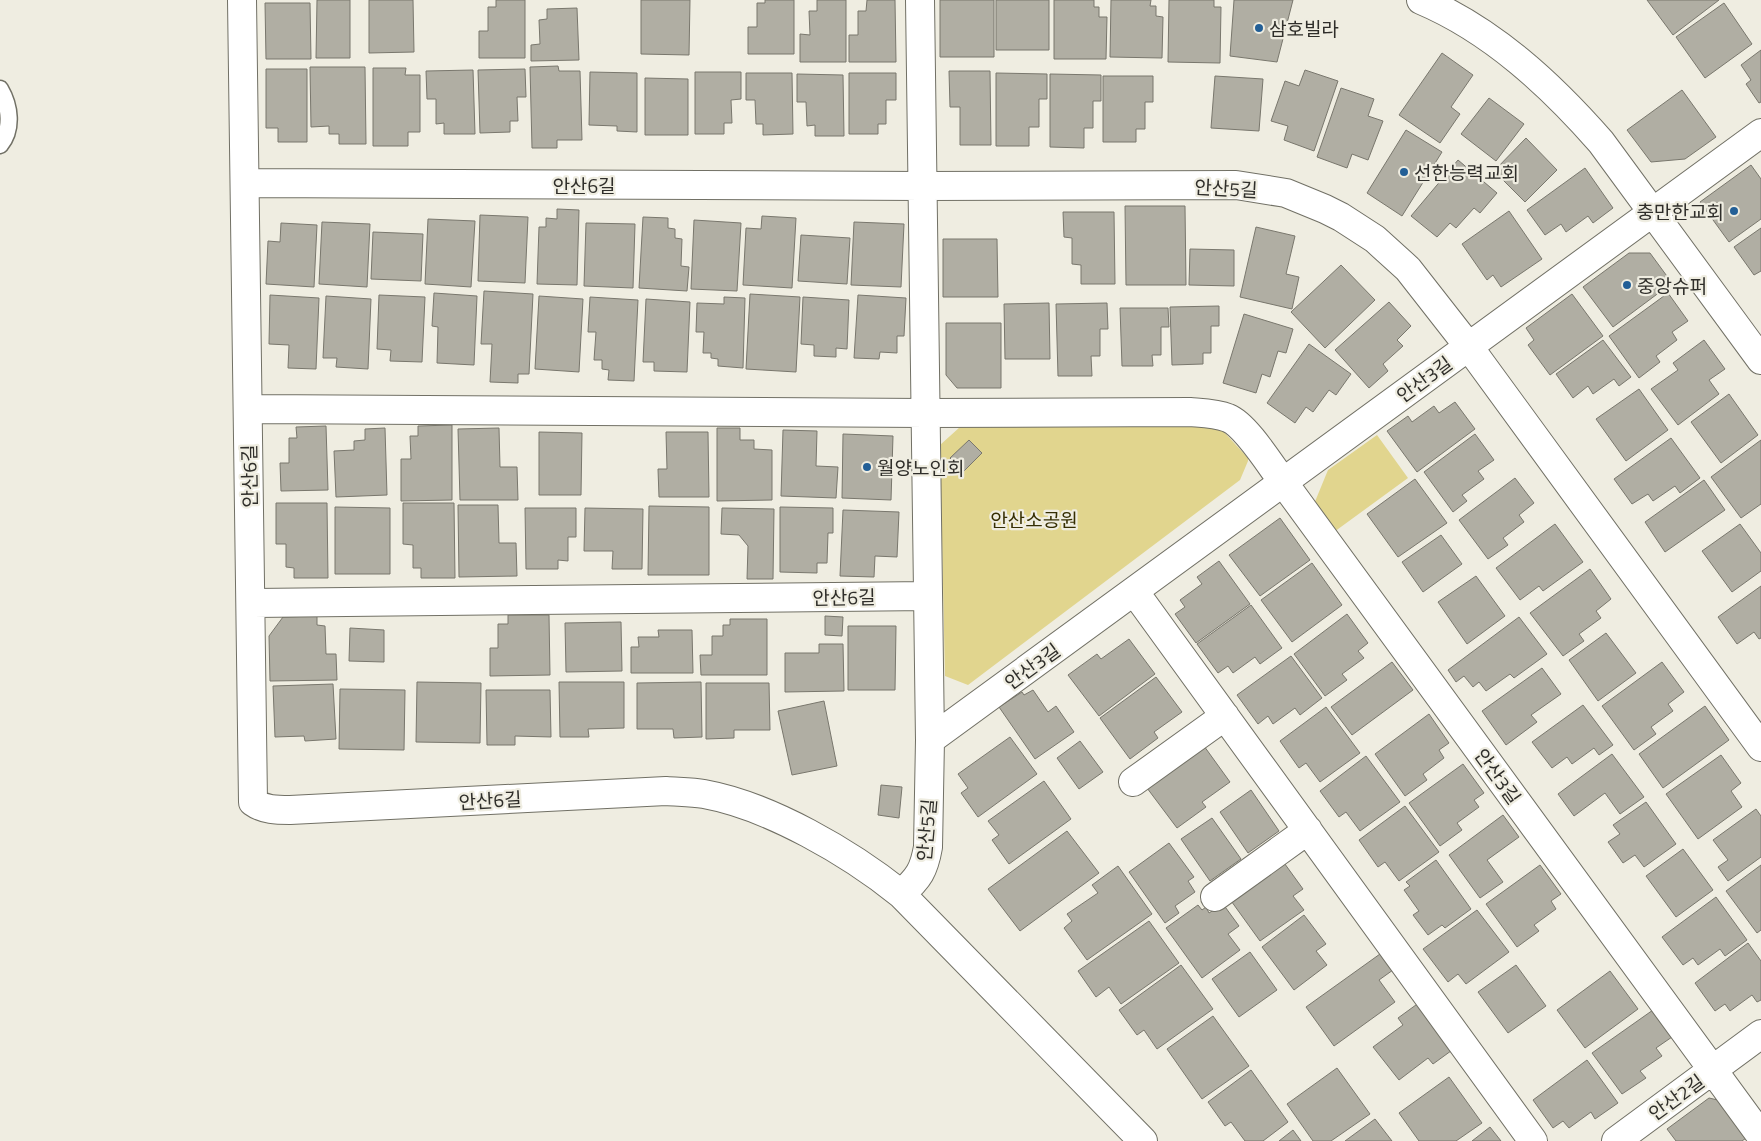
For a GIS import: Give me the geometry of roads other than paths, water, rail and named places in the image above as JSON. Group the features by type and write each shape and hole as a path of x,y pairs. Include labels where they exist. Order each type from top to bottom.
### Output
{"street":[{"name":"안산6길","path":"242,0 253,802 258,806 270,809 290,810 666,791 705,794 770,815 828,844 881,878 902,894"},
{"name":"안산5길","path":"902,894 915,882 921,873 928,847 930,740 920,0"},
{"path":"1421,0 1466,24 1522,64 1548,87 1601,142 1761,360"},
{"name":"안산3길","path":"930,740 1761,133"},
{"name":"안산6길","path":"245,183 922,186"},
{"name":"안산5길","path":"922,186 1236,186 1286,193 1342,217 1387,248 1408,269 1468,347"},
{"name":"안산3길","path":"1468,347 1761,747"},
{"path":"248,409 926,413 1190,412 1231,419 1241,426 1283,482"},
{"name":"안산3길","path":"1283,482 1712,1070"},
{"path":"1134,591 1533,1141"},
{"name":"안산6길","path":"251,604 928,596"},
{"path":"1133,782 1225,716"},
{"path":"1215,897 1308,830"},
{"path":"902,894 1143,1141"},
{"name":"안산2길","path":"1616,1141 1761,1034"},
{"name":"안산2길","path":"1712,1070 1761,1136"}],"lane":[{"path":"0,89 6,102 9,119 7,134 0,145"}],"place":[{"name":"삼호빌라","path":"1259,28"},
{"name":"선한능력교회","path":"1404,172"},
{"name":"충만한교회","path":"1734,211"},
{"name":"중앙슈퍼","path":"1627,285"},
{"name":"월양노인회","path":"867,467"}],"park label":[{"name":"안산소공원","path":"1034,519"}]}
